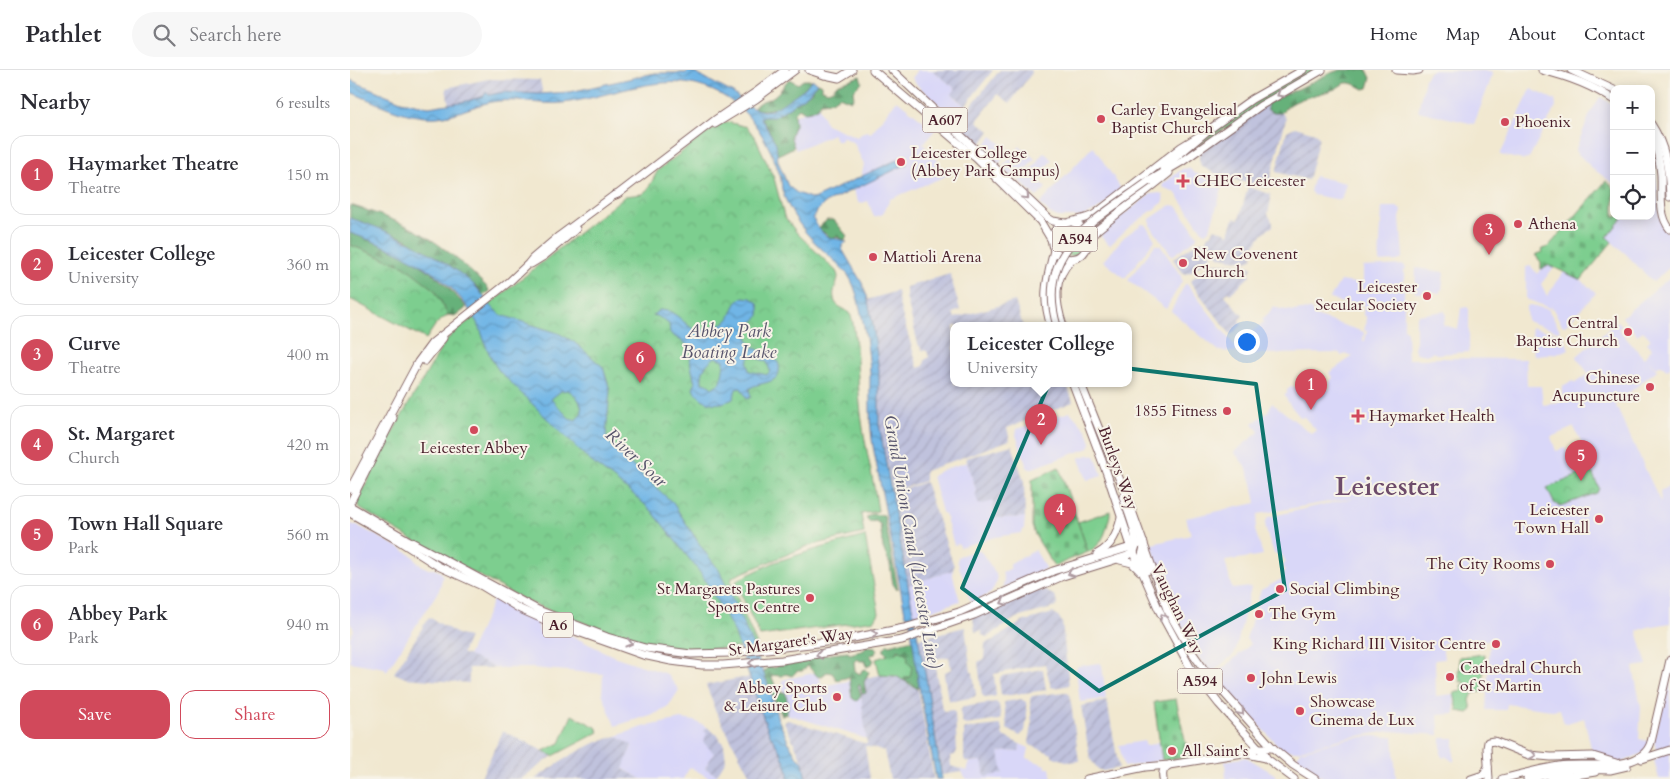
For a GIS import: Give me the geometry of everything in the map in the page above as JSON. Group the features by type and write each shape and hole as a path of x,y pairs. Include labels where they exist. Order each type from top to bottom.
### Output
{"main road":[{"path":"753,98 785,70"},
{"path":"350,489 418,362 432,343 490,298 559,236 709,125 717,123 795,70"},
{"path":"809,70 840,78 852,70"},
{"name":"A607","path":"873,70 976,158 1040,221 1052,242"},
{"name":"A607","path":"892,70 1048,218 1065,223"},
{"name":"A594","path":"1056,322 1052,303 1052,284 1057,264 1072,242 1088,227 1149,181 1207,132 1252,99 1303,70"},
{"name":"A594","path":"1062,322 1058,310 1058,284 1062,270 1072,259 1084,252 1088,240 1098,230 1183,161 1260,106 1322,70"},
{"path":"1396,70 1419,70"},
{"path":"1542,70 1564,76 1610,98"},
{"path":"1571,70 1610,88"},
{"path":"1654,130 1668,163 1670,197"},
{"name":"A594","path":"1050,322 1046,308 1045,285 1054,250 1052,242 1055,230 1065,223 1074,223 1095,214 1181,146 1207,132"},
{"path":"1655,145 1661,174 1662,210 1664,219 1670,229"},
{"path":"1149,181 1183,161"},
{"name":"A594","path":"1074,223 1086,231 1088,240"},
{"name":"A594","path":"1054,250 1062,257 1072,259"},
{"path":"350,504 422,364 453,326"},
{"name":"Burleys Way","path":"1074,387 1138,560"},
{"name":"Burleys Way","path":"1082,387 1144,543"},
{"name":"A594","path":"1112,464 1134,534 1134,548"},
{"name":"St Margaret's Way","path":"350,504 406,539 524,604 607,637 645,648 691,654 731,653 848,639 904,628 972,607 1053,571 1134,548"},
{"name":"St Margaret's Way","path":"350,513 399,541 426,560 482,586 520,609 547,621 643,655 693,664 731,665 773,661 902,640 973,616 1055,579 1127,556 1134,548"},
{"name":"A6","path":"1083,562 1106,550 1112,542 1121,518"},
{"path":"1134,548 1144,543"},
{"name":"A594","path":"1144,543 1142,555 1155,600"},
{"name":"Vaughan Way","path":"1144,543 1167,609 1208,675 1273,748 1293,766 1314,779"},
{"path":"1116,560 1123,560 1136,566 1148,584"},
{"name":"Vaughan Way","path":"1138,560 1155,600 1190,667 1213,697 1266,758 1294,779"},
{"path":"1502,779 1571,764 1619,764 1646,753 1651,742 1670,660"},
{"path":"1243,753 1247,735"},
{"path":"1489,779 1487,748 1488,742 1494,741 1529,755 1552,757 1593,756 1619,764"},
{"path":"1651,742 1655,749 1668,750"},
{"path":"1090,778 1105,777 1122,771 1154,767 1165,771 1258,748 1273,748"},
{"path":"1527,779 1572,769 1600,770 1619,768 1668,750"},
{"path":"1243,753 1266,758"},
{"path":"1471,779 1483,775 1488,766"},
{"path":"1154,767 1165,771"},
{"path":"1551,779 1589,774 1600,770"}],"highlighted area":[{"path":"1059,360 1256,384 1285,590 1099,691 962,588"}],"shaded area":[{"path":"917,70 932,70 956,89 952,95 965,106 956,117 953,117 918,86 912,78"},
{"path":"932,70 993,70 965,106 952,94 956,89"},
{"path":"1000,70 1031,70 1031,74 1010,103 998,94 977,121 990,131 979,147 959,127 958,122"},
{"path":"1432,70 1491,71 1490,82 1474,124 1418,111 1425,79"},
{"path":"488,79 540,80 543,95 449,106 446,88"},
{"path":"1531,89 1555,100 1556,106 1529,158 1523,160 1500,155"},
{"path":"1600,97 1610,103 1610,181 1592,168 1575,151 1590,114"},
{"name":"Leicester College (Abbey Park Campus)","path":"897,100 935,130 923,144 936,158 946,176 890,199 883,214 874,217 868,201 859,204 853,190 866,184 862,173 864,165 854,143 842,137 840,141 836,140 833,134 796,150 784,121 818,105 826,124 857,137 866,131 871,133"},
{"path":"1266,104 1279,108 1286,119 1268,188 1228,178 1201,166 1199,152"},
{"path":"1295,127 1315,133 1319,137 1308,180 1276,172 1287,131"},
{"path":"992,136 1010,151 998,165 982,150"},
{"path":"1020,146 1035,159 1016,181 1003,170 1003,166"},
{"path":"1093,146 1120,187 1118,194 1097,210 1082,217 1058,217 1050,214 1040,204"},
{"path":"1044,152 1052,160 1037,179 1046,188 1037,197 1019,181 1038,162"},
{"path":"1655,159 1659,214 1663,226 1670,235 1670,267 1653,282 1626,254 1606,237 1621,220 1655,220"},
{"path":"1189,168 1194,173 1207,177 1223,186 1210,229 1205,233 1175,192 1162,187 1163,184 1182,169"},
{"path":"1314,176 1346,183 1341,200 1313,195 1310,191"},
{"path":"1248,187 1270,194 1268,214 1273,226 1263,233 1254,246 1250,260 1220,257 1206,239 1215,228 1229,234 1234,218 1239,219"},
{"path":"1160,193 1163,195 1164,202 1128,228 1110,245 1101,237 1102,233 1120,217 1151,194"},
{"path":"1171,205 1177,206 1197,235 1196,239 1172,256 1150,225 1150,219"},
{"path":"1382,207 1397,207 1402,211 1400,218 1403,257 1398,261 1379,262"},
{"path":"1142,224 1146,225 1155,240 1125,278 1103,261 1124,237"},
{"path":"1199,241 1203,241 1211,252 1211,257 1189,273 1184,274 1173,259"},
{"path":"1155,245 1160,245 1181,276 1182,281 1166,309 1128,280"},
{"path":"1214,263 1240,264 1252,268 1249,272 1251,275 1230,294 1228,292 1225,295 1243,316 1239,320 1242,325 1231,335 1191,283 1192,279"},
{"path":"1404,265 1406,269 1404,271 1404,299 1406,304 1404,307 1404,328 1407,331 1408,359 1526,359 1527,386 1541,386 1543,405 1558,403 1564,398 1562,386 1573,381 1575,383 1589,374 1576,357 1618,321 1622,325 1618,329 1644,358 1652,348 1647,343 1651,339 1643,331 1637,335 1622,317 1670,277 1670,367 1667,370 1661,365 1656,368 1647,360 1657,370 1615,404 1661,503 1660,491 1670,485 1670,623 1637,631 1647,665 1633,667 1641,707 1639,739 1651,742 1647,751 1619,764 1593,756 1584,718 1564,724 1560,709 1552,710 1507,704 1506,710 1486,710 1490,640 1442,643 1444,659 1435,660 1436,696 1454,694 1455,714 1438,715 1439,735 1391,731 1345,738 1297,751 1282,750 1214,676 1251,644 1246,639 1261,590 1282,579 1285,570 1283,566 1286,562 1282,555 1274,553 1265,524 1268,517 1358,497 1258,514 1255,530 1263,555 1225,561 1232,589 1251,587 1234,654 1211,673 1196,653 1176,618 1157,574 1159,573 1152,544 1191,535 1186,518 1256,503 1246,467 1234,452 1259,432 1253,423 1267,413 1272,403 1312,434 1316,430 1304,417 1300,417 1290,405 1285,397 1287,390 1291,387 1330,389 1330,382 1333,377 1329,373 1353,356 1346,354 1341,356 1340,353 1252,354 1244,350 1240,342 1264,322 1262,319 1273,306 1293,311 1311,309 1315,316 1364,332 1363,341 1365,341 1367,331 1364,330 1367,321 1366,316 1363,315 1364,305 1330,299 1340,281 1363,284 1363,267","holes":["1574,427 1593,466 1576,473 1565,448 1556,451 1551,437"]},
{"path":"1549,265 1554,267 1541,284 1547,296 1564,272 1581,280 1596,293 1565,326 1562,325 1551,305 1552,309 1526,299 1526,267 1531,266 1537,274 1541,269"},
{"path":"1416,268 1444,272 1440,293 1415,293"},
{"path":"950,274 960,310 953,313 955,318 1015,301 1022,322 950,322 950,387 1068,387 1073,402 1007,428 1010,440 925,471 925,481 893,491 880,430 878,357 867,300 897,291 918,368 924,366 925,360 929,357 927,351 922,350 918,344 906,297 906,287"},
{"path":"1185,284 1187,284 1238,350 1235,352 1219,351 1171,311"},
{"path":"1529,305 1548,309 1560,330 1557,331 1527,321 1526,307"},
{"path":"1467,307 1469,309 1469,352 1437,354 1432,352 1427,355 1416,353 1414,348 1416,341 1416,318 1418,315 1445,311 1446,316 1443,325 1458,329 1461,308"},
{"path":"1531,327 1563,335 1569,349 1559,353 1534,356"},
{"path":"1070,412 1087,431 1091,443 1089,448 1030,469 1027,467 1016,435 1017,429"},
{"path":"1012,445 1024,481 1025,517 994,518 993,501 979,505 966,458"},
{"path":"1095,455 1102,475 1087,480 1079,458"},
{"path":"967,462 976,494 993,500 994,518 1025,517 1024,529 1021,533 995,537 960,547 959,544 954,545 932,476 942,470"},
{"path":"925,482 954,566 953,570 908,585 893,493"},
{"path":"350,524 358,526 400,548 413,556 418,563 428,569 441,572 443,576 439,590 386,672 385,668 350,662 350,637 354,629 350,623"},
{"path":"978,550 996,574 997,581 991,593 971,603 957,560 959,556"},
{"path":"1035,550 1046,568 1003,588 1004,579 1002,573 1011,568 1009,565"},
{"path":"953,570 960,601 915,616 908,585"},
{"path":"1037,590 1046,591 1055,596 1056,607 1016,618 987,637 982,635 981,631 975,632 973,617"},
{"path":"494,598 538,622 539,632 545,635 551,629 564,632 613,656 667,674 679,690 668,707 657,713 615,726 602,693 603,674 533,668 496,668 468,656"},
{"path":"1053,613 1062,622 1069,685 1051,687 1045,664 994,674 996,696 986,698 982,695 978,662 984,659 985,643 1022,622"},
{"path":"429,617 459,635 469,637 462,653 496,668 469,668 469,683 405,678 394,673"},
{"path":"965,627 976,695 954,701 948,700 944,675 945,672 951,669 949,657 934,659 942,709 944,711 953,710 955,713 957,751 955,755 950,756 951,766 960,769 961,772 942,775 928,687 918,639"},
{"path":"1099,663 1102,665 1106,699 1080,702 1076,669 1078,666"},
{"path":"1043,669 1046,690 1001,695 999,681 1001,676"},
{"path":"818,672 822,686 859,679 867,739 786,714 782,680"},
{"path":"886,674 902,678 918,689 934,779 890,779 884,751 865,746 870,779 806,779 803,762 784,722 788,720 867,744 859,679"},
{"path":"1670,676 1670,779 1659,779 1654,760 1658,758 1654,741"},
{"path":"749,678 769,733 781,753 788,771 788,779 752,779 714,708 706,685"},
{"path":"1069,693 1070,696 1079,761 1070,762 1059,759 1030,745 1029,742 1032,725 1030,699 1032,696"},
{"path":"1021,699 1026,702 1027,717 1025,731 1020,736 1007,729 1004,703"},
{"path":"1107,701 1119,768 1103,771 1098,769 1090,759 1081,706"},
{"path":"996,702 999,705 1001,718 999,720 966,725 962,723 960,711 963,707"},
{"path":"681,719 695,721 707,727 704,731 707,733 714,753 705,768 717,775 714,779 690,767 683,779 641,779 622,768 632,746 616,736 643,727"},
{"path":"1001,726 1003,736 1020,744 1019,752 1007,751 999,753 1003,773 985,777 982,761 967,762 964,759 964,729"},
{"path":"707,727 717,735 724,745 726,760 717,775 705,768 714,753 703,742 707,733 704,731"},
{"path":"503,731 553,756 521,779 480,779"},
{"path":"616,736 632,745 623,769 641,779 535,779 571,755 597,742"},
{"path":"1372,736 1393,737 1396,779 1327,779 1301,767 1295,762 1300,751 1346,739"},
{"path":"1441,738 1454,738 1454,762 1445,756 1444,758 1441,756"},
{"path":"1144,741 1146,746 1158,742 1162,760 1124,767 1119,745"},
{"path":"1020,744 1029,748 1027,758 1045,765 1046,768 1050,768 1052,779 967,779 961,772 960,769 967,771 970,762 982,761 1002,774 999,753 1007,751 1019,752"},
{"path":"1246,757 1276,775 1274,779 1226,779 1225,761"}],"green space":[{"path":"1308,70 1319,70 1188,152 1246,108"},
{"path":"1341,70 1367,70 1371,78 1368,88 1364,89 1345,83 1335,89 1292,103 1281,113 1274,113 1268,110 1267,104 1330,73"},
{"path":"860,76 862,82 853,91 854,97 851,101 839,96 832,101 821,102 817,108 810,111 805,112 799,108 794,113 795,125 791,134 794,147 778,155 769,130 760,117 779,114 811,92 817,83 822,85 822,89 828,91 837,84"},
{"path":"789,79 798,84 803,80 811,80 786,103 769,109 761,110 754,108 759,103 774,96"},
{"path":"728,122 747,127 756,139 774,178 784,216 797,233 836,271 838,276 834,298 837,305 849,313 853,323 861,417 878,511 861,514 864,533 808,546 732,577 731,583 757,645 737,648 677,650 606,631 528,602 411,539 359,508 357,502 397,424 443,345 451,335 625,196 642,194 648,189 658,170 707,133"},
{"path":"1606,181 1610,184 1610,220 1621,220 1607,237 1612,242 1581,280 1549,265 1541,269 1541,262 1535,255 1543,252 1542,249 1548,247"},
{"path":"350,205 392,219 423,234 457,259 489,291 483,296 478,288 454,269 406,239 350,218"},
{"path":"827,220 834,220 847,236 845,240 837,237 831,238 818,228"},
{"path":"1070,226 1076,227 1084,235 1084,247 1076,255 1070,256 1064,255 1056,247 1055,241 1056,235 1064,227"},
{"path":"350,233 385,246 414,261 453,292 466,307 465,309 456,316 448,315 433,289 404,266 350,245"},
{"path":"350,245 404,266 434,289 448,315 436,324 426,339 350,299"},
{"path":"1059,467 1088,552 1054,566 1035,535 1032,526 1032,480"},
{"path":"1591,470 1599,488 1597,493 1560,506 1554,503 1547,488"},
{"path":"1110,511 1104,536 1098,545 1088,552 1078,522"},
{"path":"871,514 884,515 897,590 893,584 890,565 883,548 880,525 876,521 870,522 867,520 867,517"},
{"name":"St Margarets Pastures Sports Centre","path":"865,536 879,613 875,620 760,636 736,583 737,580 775,562"},
{"path":"914,640 919,680 917,689 912,683 904,680 905,677 910,677 912,667 908,662 907,654 898,650 895,654 887,655 884,651 888,644"},
{"path":"866,646 876,647 878,650 875,654 870,655 874,661 868,667 864,661 857,659 854,662 855,671 860,674 862,670 866,669 869,672 864,682 866,693 862,694 860,684 858,685 861,696 857,701 852,697 849,677 837,680 832,673 827,672 818,677 808,666 802,671 797,671 792,676 786,674 781,676 771,675 777,690 780,693 785,692 786,694 788,708 786,714 782,716 763,673 769,666 775,668 791,661 799,662 814,656 848,652 850,654 864,650"},
{"path":"911,647 918,689 896,676 880,675 876,659"},
{"path":"1485,654 1482,692 1473,693 1470,700 1472,710 1468,713 1458,711 1454,693 1462,691 1461,685 1464,684 1463,681 1460,682 1458,670 1460,670 1459,657"},
{"path":"1176,699 1189,758 1162,760 1154,702"},
{"path":"572,715 596,727 599,732 553,756 543,751 560,743"}],"water":[{"path":"689,70 733,93 752,108 763,111 779,106 805,88 812,79 817,83 808,94 774,117 760,117 776,143 778,161 788,186 797,193 813,199 903,157 907,164 825,203 813,218 825,235 847,242 842,245 842,249 862,283 867,296 879,370 879,424 915,615 942,779 936,779 918,681 910,621 905,613 873,446 870,419 869,356 856,294 848,275 812,239 793,215 783,193 781,177 774,159 767,144 750,118 727,98 696,85 680,83 647,85 563,103 497,101 436,117 411,115 350,92 350,80 401,101 429,107 467,101 484,96 486,92 489,95 504,92 538,94 570,92 655,73 686,73"},
{"path":"350,218 413,243 442,260 470,281 501,315 558,333 574,342 603,367 610,390 606,436 614,449 673,503 702,548 719,570 768,684 778,719 797,757 803,762 806,779 788,779 788,771 781,753 769,733 734,631 702,575 652,511 589,460 500,372 489,353 478,324 452,289 422,265 387,247 350,233","holes":["568,390 578,399 582,408 582,412 576,420 569,418 551,399 561,391"]},
{"name":"Abbey Park Boating Lake","path":"743,297 751,298 758,303 760,311 756,319 747,326 747,337 757,349 777,360 779,367 778,376 771,381 749,389 751,397 747,399 741,388 736,389 732,400 723,403 708,402 693,389 695,384 690,361 692,350 670,333 669,324 653,315 659,310 671,312 697,331 715,327 728,320 738,301","holes":["753,356 767,362 770,371 767,375 749,371 747,362","715,357 724,360 724,365 721,382 712,388 708,384 702,383 702,375 706,365"]}],"place":[{"name":"Carley Evangelical Baptist Church","path":"1101,119"},
{"name":"Phoenix","path":"1505,122"},
{"name":"Leicester College (Abbey Park Campus)","path":"901,162"},
{"name":"CHEC Leicester","path":"1183,181"},
{"name":"Athena","path":"1518,224"},
{"name":"Curve","path":"1489,255"},
{"name":"Mattioli Arena","path":"873,257"},
{"name":"New Covenent Church","path":"1183,263"},
{"name":"Leicester Secular Society","path":"1427,296"},
{"name":"Central Baptist Church","path":"1628,332"},
{"name":"Abbey Park","path":"640,383"},
{"name":"Chinese Acupuncture","path":"1650,387"},
{"name":"Haymarket Theatre","path":"1311,410"},
{"name":"1855 Fitness","path":"1227,411"},
{"name":"Haymarket Health","path":"1358,416"},
{"name":"Leicester Abbey","path":"474,430"},
{"name":"Leicester College","path":"1041,445"},
{"name":"Town Hall Square","path":"1581,481"},
{"name":"Leicester Town Hall","path":"1599,519"},
{"name":"St. Margaret","path":"1060,535"},
{"name":"The City Rooms","path":"1550,564"},
{"name":"Social Climbing","path":"1280,589"},
{"name":"St Margarets Pastures Sports Centre","path":"810,598"},
{"name":"The Gym","path":"1259,614"},
{"name":"King Richard III Visitor Centre","path":"1496,644"},
{"name":"Cathedral Church of St Martin","path":"1450,677"},
{"name":"John Lewis","path":"1251,678"},
{"name":"Abbey Sports & Leisure Club","path":"837,697"},
{"name":"Showcase Cinema de Lux","path":"1300,711"},
{"name":"All Saint's","path":"1172,751"}],"district":[{"name":"Leicester","path":"1387,486"}],"water label":[{"name":"River Soar","path":"636,458"},
{"name":"Grand Union Canal (Leicester Line)","path":"912,542"}]}
